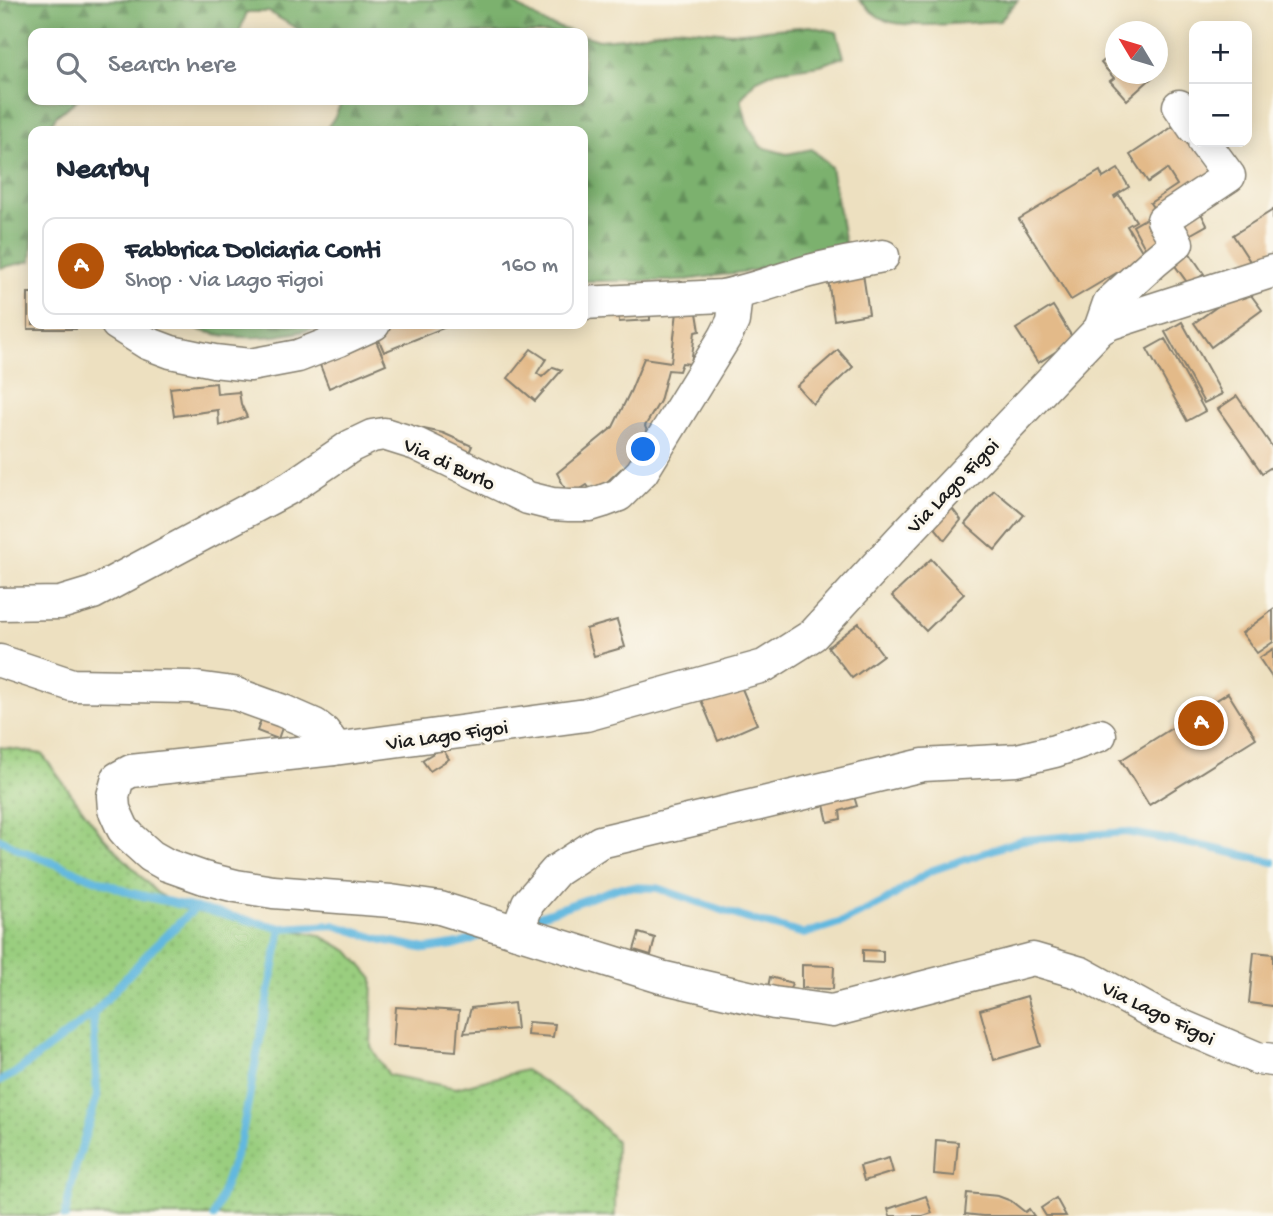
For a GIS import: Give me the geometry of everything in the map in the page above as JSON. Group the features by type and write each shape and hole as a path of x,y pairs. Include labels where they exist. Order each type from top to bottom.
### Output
{"street":[{"name":"Via Lago Figoi","path":"1100,329 1109,303 1177,243 1163,220 1229,176 1208,147"},
{"path":"588,303 722,296 804,272 883,256"},
{"name":"Via Lago Figoi","path":"1273,271 1111,323 1100,329 813,635 764,666 586,715 334,749 131,771 118,778 113,796 114,809 123,829 151,856 167,865 236,886 440,908 661,977 774,1003 832,1011 1033,959 1081,973 1161,1017 1257,1058 1273,1060"},
{"name":"Via di Burlo","path":"0,604 60,603 93,593 291,487 351,446 372,436 384,434 416,444 528,498 552,504 590,505 619,495 642,472 725,337 733,321 736,293"},
{"path":"124,329 147,344 171,352 250,365 298,356 363,329"},
{"path":"0,661 72,685 190,687 233,693 315,725 324,732 334,749"},
{"path":"517,932 528,903 556,871 600,842 923,765 1017,761 1100,735"}],"green space":[{"path":"0,0 508,0 547,24 560,28 296,28 269,12 247,12 241,28 28,28 28,105 70,105 56,116 50,126 28,126 28,262 0,268"},
{"path":"859,0 1018,0 1000,21 909,25 885,20"},
{"path":"810,26 837,32 844,57 820,65 776,71 755,81 741,99 747,123 761,147 787,154 812,149 831,167 845,244 771,268 678,281 588,281 588,126 328,126 340,105 588,105 588,37 599,40 624,38 675,28 731,33"},
{"path":"198,329 312,329 257,337 219,335"},
{"path":"0,747 42,754 103,837 156,892 184,909 319,935 350,952 373,979 371,1047 389,1075 456,1088 525,1070 592,1116 616,1141 615,1216 0,1216"}],"building":[{"path":"1113,84 1145,84 1127,100"},
{"path":"1180,122 1189,136 1189,147 1197,147 1219,181 1161,219 1150,203 1177,185 1167,169 1148,182 1130,155"},
{"path":"1118,169 1129,187 1114,196 1115,198 1119,195 1136,221 1127,226 1145,256 1071,300 1019,219 1100,171 1103,178"},
{"path":"1273,210 1273,257 1255,269 1233,235"},
{"path":"1200,211 1207,225 1184,238 1177,225"},
{"path":"1152,215 1167,241 1147,252 1133,226"},
{"path":"1187,249 1204,274 1189,285 1171,260"},
{"path":"862,267 869,314 834,320 827,273"},
{"path":"1245,287 1262,310 1211,347 1194,323"},
{"path":"650,300 650,320 619,322 618,302"},
{"path":"1053,306 1074,340 1038,363 1016,329"},
{"path":"696,307 700,331 695,332 691,364 682,363 679,371 668,370 660,401 645,426 653,447 626,474 621,469 594,494 587,485 569,496 557,473 613,427 644,358 671,362 677,312"},
{"path":"1182,322 1222,394 1204,403 1165,332"},
{"path":"371,329 386,364 329,388 315,352"},
{"path":"374,329 441,329 384,352"},
{"path":"1165,339 1205,411 1187,421 1147,349"},
{"path":"531,349 546,359 537,373 542,377 553,367 562,370 535,401 508,378"},
{"path":"838,350 853,367 813,404 797,386"},
{"path":"216,383 217,394 239,392 247,417 219,426 218,410 174,416 170,388"},
{"path":"1237,396 1273,448 1273,466 1262,473 1218,409"},
{"path":"414,427 443,433 472,446 465,461"},
{"path":"994,490 1024,515 995,550 965,524"},
{"path":"947,502 961,520 945,540 928,519"},
{"path":"931,559 964,594 926,631 892,596"},
{"path":"1273,610 1273,642 1257,653 1242,633"},
{"path":"617,620 625,647 594,656 586,629"},
{"path":"859,623 883,655 852,678 828,647"},
{"path":"1273,649 1273,679 1259,658"},
{"path":"740,684 757,724 718,741 701,700"},
{"path":"1228,693 1256,738 1149,805 1121,760"},
{"path":"263,714 284,722 278,739 257,731"},
{"path":"442,748 449,759 430,771 422,760"},
{"path":"852,790 857,806 840,811 841,819 828,822 822,796"},
{"path":"639,933 655,938 651,955 634,950"},
{"path":"863,950 883,951 883,963 863,962"},
{"path":"1254,952 1273,954 1273,1006 1249,1003"},
{"path":"802,965 834,966 833,989 802,988"},
{"path":"770,977 792,983 789,992 768,987"},
{"path":"1027,996 1041,1046 994,1060 980,1010"},
{"path":"514,1003 517,1029 464,1033 471,1008"},
{"path":"396,1007 459,1011 456,1051 393,1046"},
{"path":"528,1022 555,1024 553,1037 527,1035"},
{"path":"936,1140 958,1142 955,1176 934,1174"},
{"path":"889,1158 893,1172 864,1181 860,1166"},
{"path":"967,1193 998,1196 1011,1201 1025,1212 1029,1209 1034,1216 965,1214"},
{"path":"926,1196 932,1213 923,1216 890,1216 888,1209"},
{"path":"1056,1198 1066,1216 1046,1216 1041,1208"}],"waterway":[{"path":"533,918 621,887 657,888 748,919 804,934 845,921 884,902 930,871 1022,840 1126,832 1273,862"},
{"path":"0,839 20,850 131,893 281,928 334,925 383,940 426,949 460,944 487,933"},
{"path":"0,1081 14,1074 93,1014 152,949 195,908"},
{"path":"214,1216 241,1139 281,928"},
{"path":"65,1216 75,1169 97,1096 93,1014"}],"place":[{"name":"Fabbrica Dolciaria Conti","path":"1201,723"}]}
